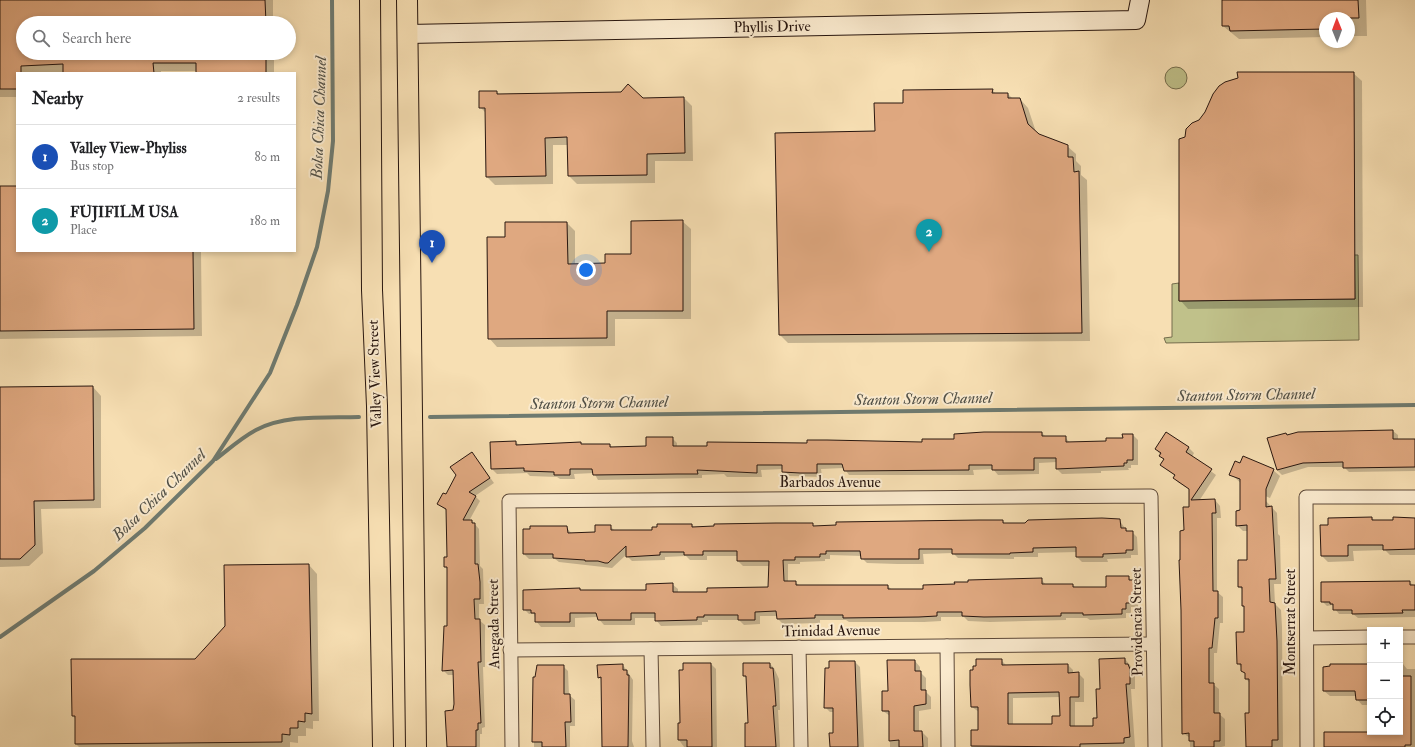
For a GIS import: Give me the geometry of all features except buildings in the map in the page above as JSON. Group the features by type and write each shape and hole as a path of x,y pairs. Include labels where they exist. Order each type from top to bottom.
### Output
{"main road":[{"path":"363,0 370,9"},
{"path":"407,0 416,747"},
{"name":"Valley View Street","path":"370,9 372,290 377,406 383,747"}],"street":[{"name":"Phyllis Drive","path":"408,34 1136,20 1140,0"},
{"name":"Barbados Avenue","path":"509,501 1151,496"},
{"name":"Providencia Street","path":"1151,496 1155,747"},
{"name":"Montserrat Street","path":"1307,747 1306,498 1415,497"},
{"name":"Anegada Street","path":"509,501 512,747"},
{"path":"1307,638 1367,637"},
{"path":"1403,637 1415,637"},
{"name":"Trinidad Avenue","path":"510,650 1153,644"},
{"path":"947,646 948,747"},
{"path":"799,647 801,747"},
{"path":"651,649 653,747"}],"green space":[{"path":"1176,67 1184,70 1187,78 1184,86 1176,89 1168,86 1165,78 1168,70"},
{"path":"1354,255 1358,255 1359,340 1166,343 1164,338 1172,337 1172,284 1179,283 1179,301 1355,299"}],"waterway":[{"name":"Bolsa Chica Channel","path":"0,637 94,571 145,528 213,461 270,373 297,305 317,247 328,191 333,141 332,0"},
{"name":"Stanton Storm Channel","path":"430,417 1415,405"},
{"name":"Stanton Storm Channel","path":"216,459 245,436 280,421 320,417 359,417"}],"place":[{"name":"FUJIFILM USA","path":"929,252"},
{"name":"Valley View-Phyliss","path":"432,263"}]}
